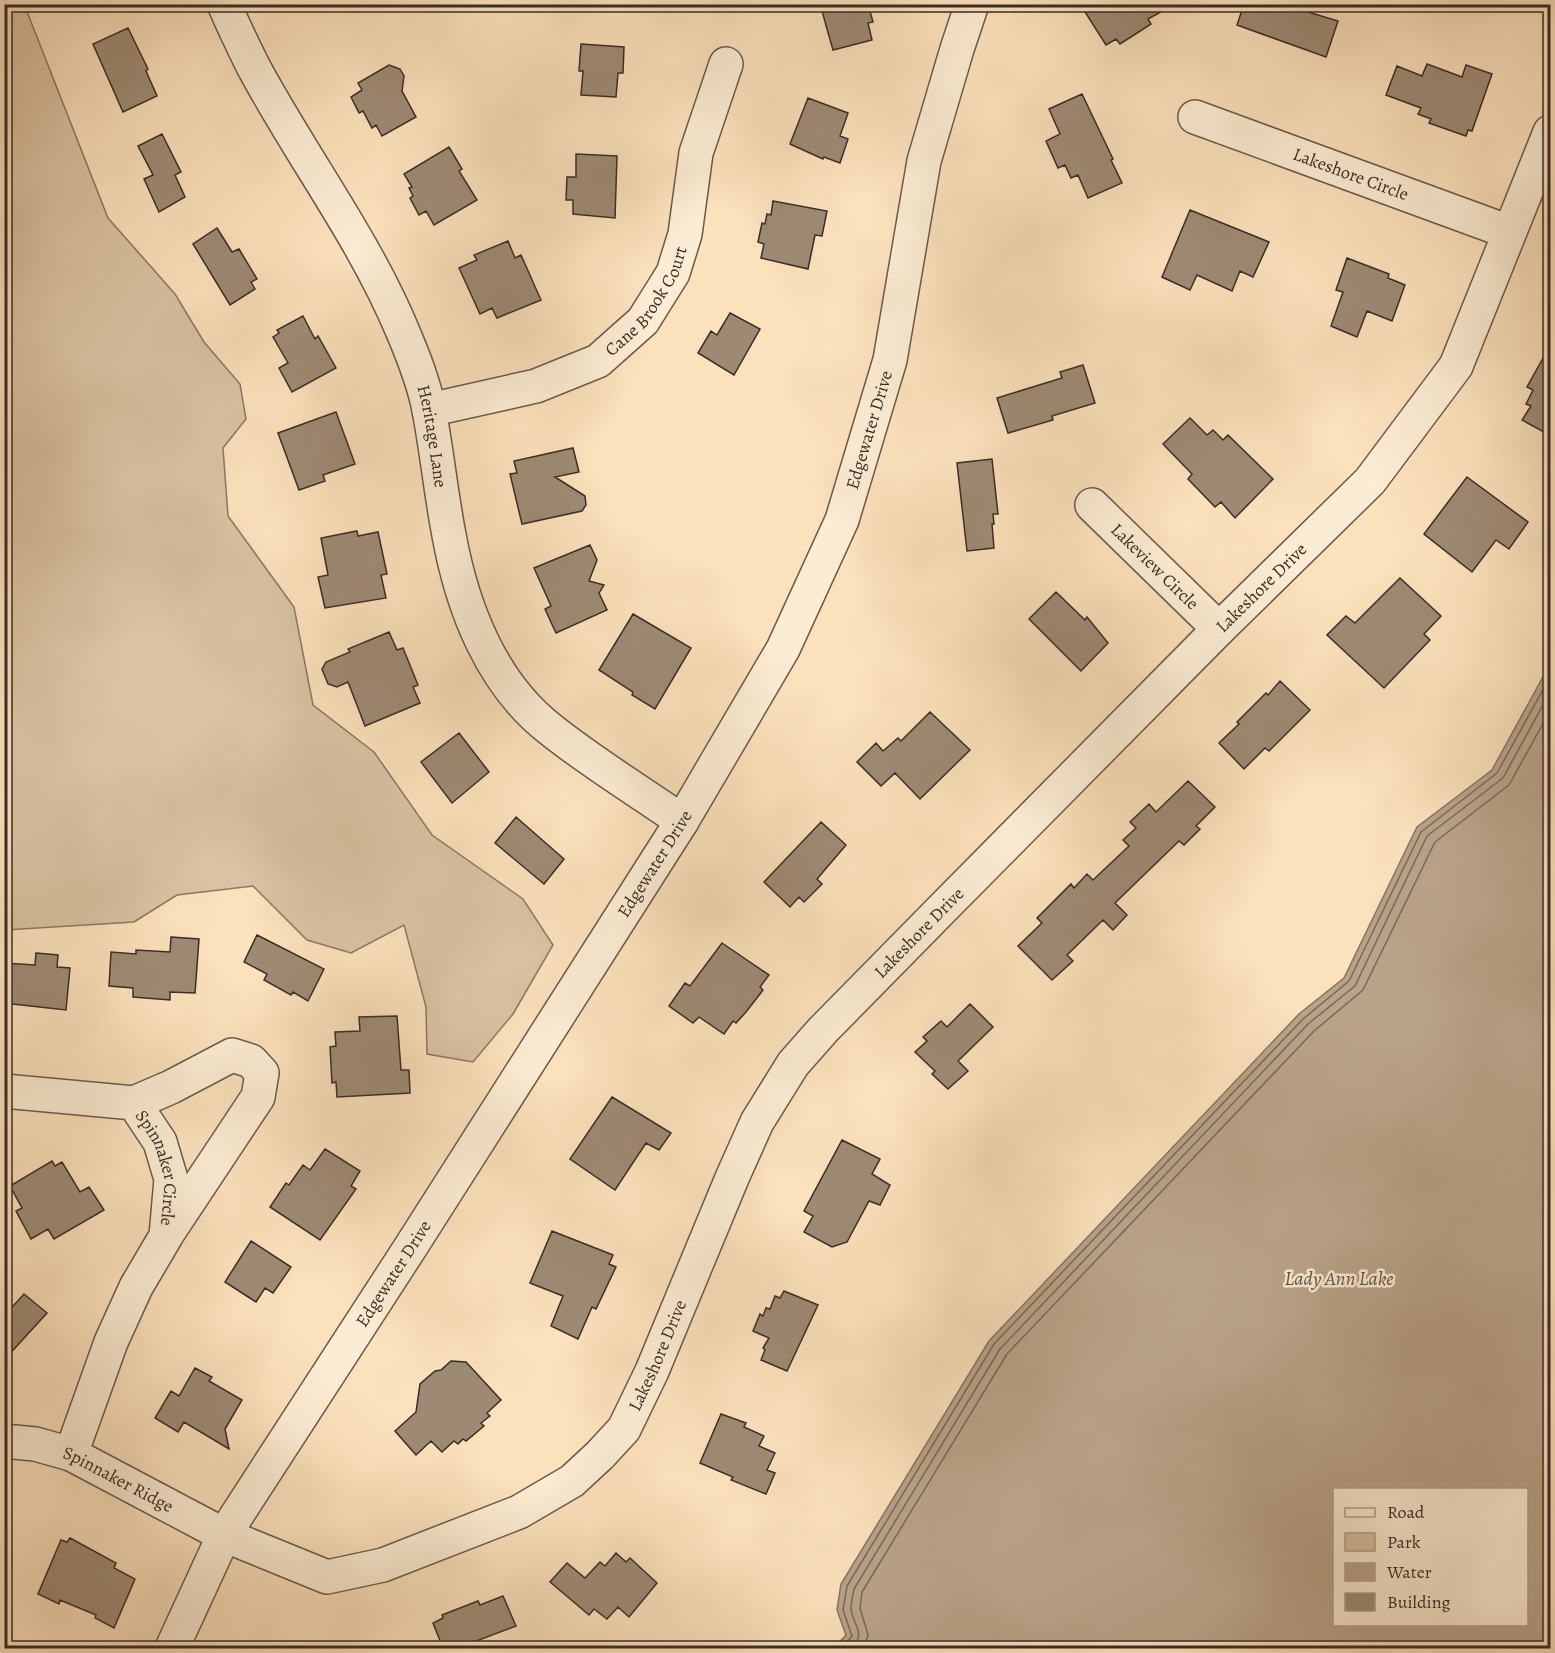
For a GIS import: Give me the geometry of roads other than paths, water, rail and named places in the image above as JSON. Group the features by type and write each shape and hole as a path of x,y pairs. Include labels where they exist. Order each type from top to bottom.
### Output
{"street":[{"name":"Heritage Lane","path":"224,4 254,67 368,260 402,329 418,370 429,410 449,538 459,580 474,626 495,666 520,701 549,729 682,820"},
{"name":"Edgewater Drive","path":"172,1648 224,1535 410,1248 682,820 783,649 842,520 890,360 924,161 972,4"},
{"name":"Cane Brook Court","path":"429,410 536,386 598,362 644,321 673,273 685,234 696,153 726,63"},
{"name":"Lakeshore Circle","path":"1195,117 1509,231"},
{"name":"Lakeshore Drive","path":"224,1535 327,1577 383,1565 519,1512 572,1481 600,1455 624,1429 652,1371 732,1178 758,1122 793,1064 823,1030 943,908 1370,480 1456,366 1551,132"},
{"name":"Lakeview Circle","path":"1092,505 1219,629"},
{"path":"134,1103 171,1087 232,1055 251,1061 262,1073 258,1097 166,1236"},
{"name":"Spinnaker Circle","path":"4,1091 134,1103 160,1142 171,1179 166,1236 136,1287 111,1342 71,1454"},
{"name":"Spinnaker Ridge","path":"4,1441 35,1444 71,1454 224,1535"}],"water":[{"name":"Lady Ann Lake","path":"1550,664 1550,1648 834,1648 846,1635 837,1610 841,1584 989,1341 1299,1014 1344,978 1417,827 1492,770"}]}
